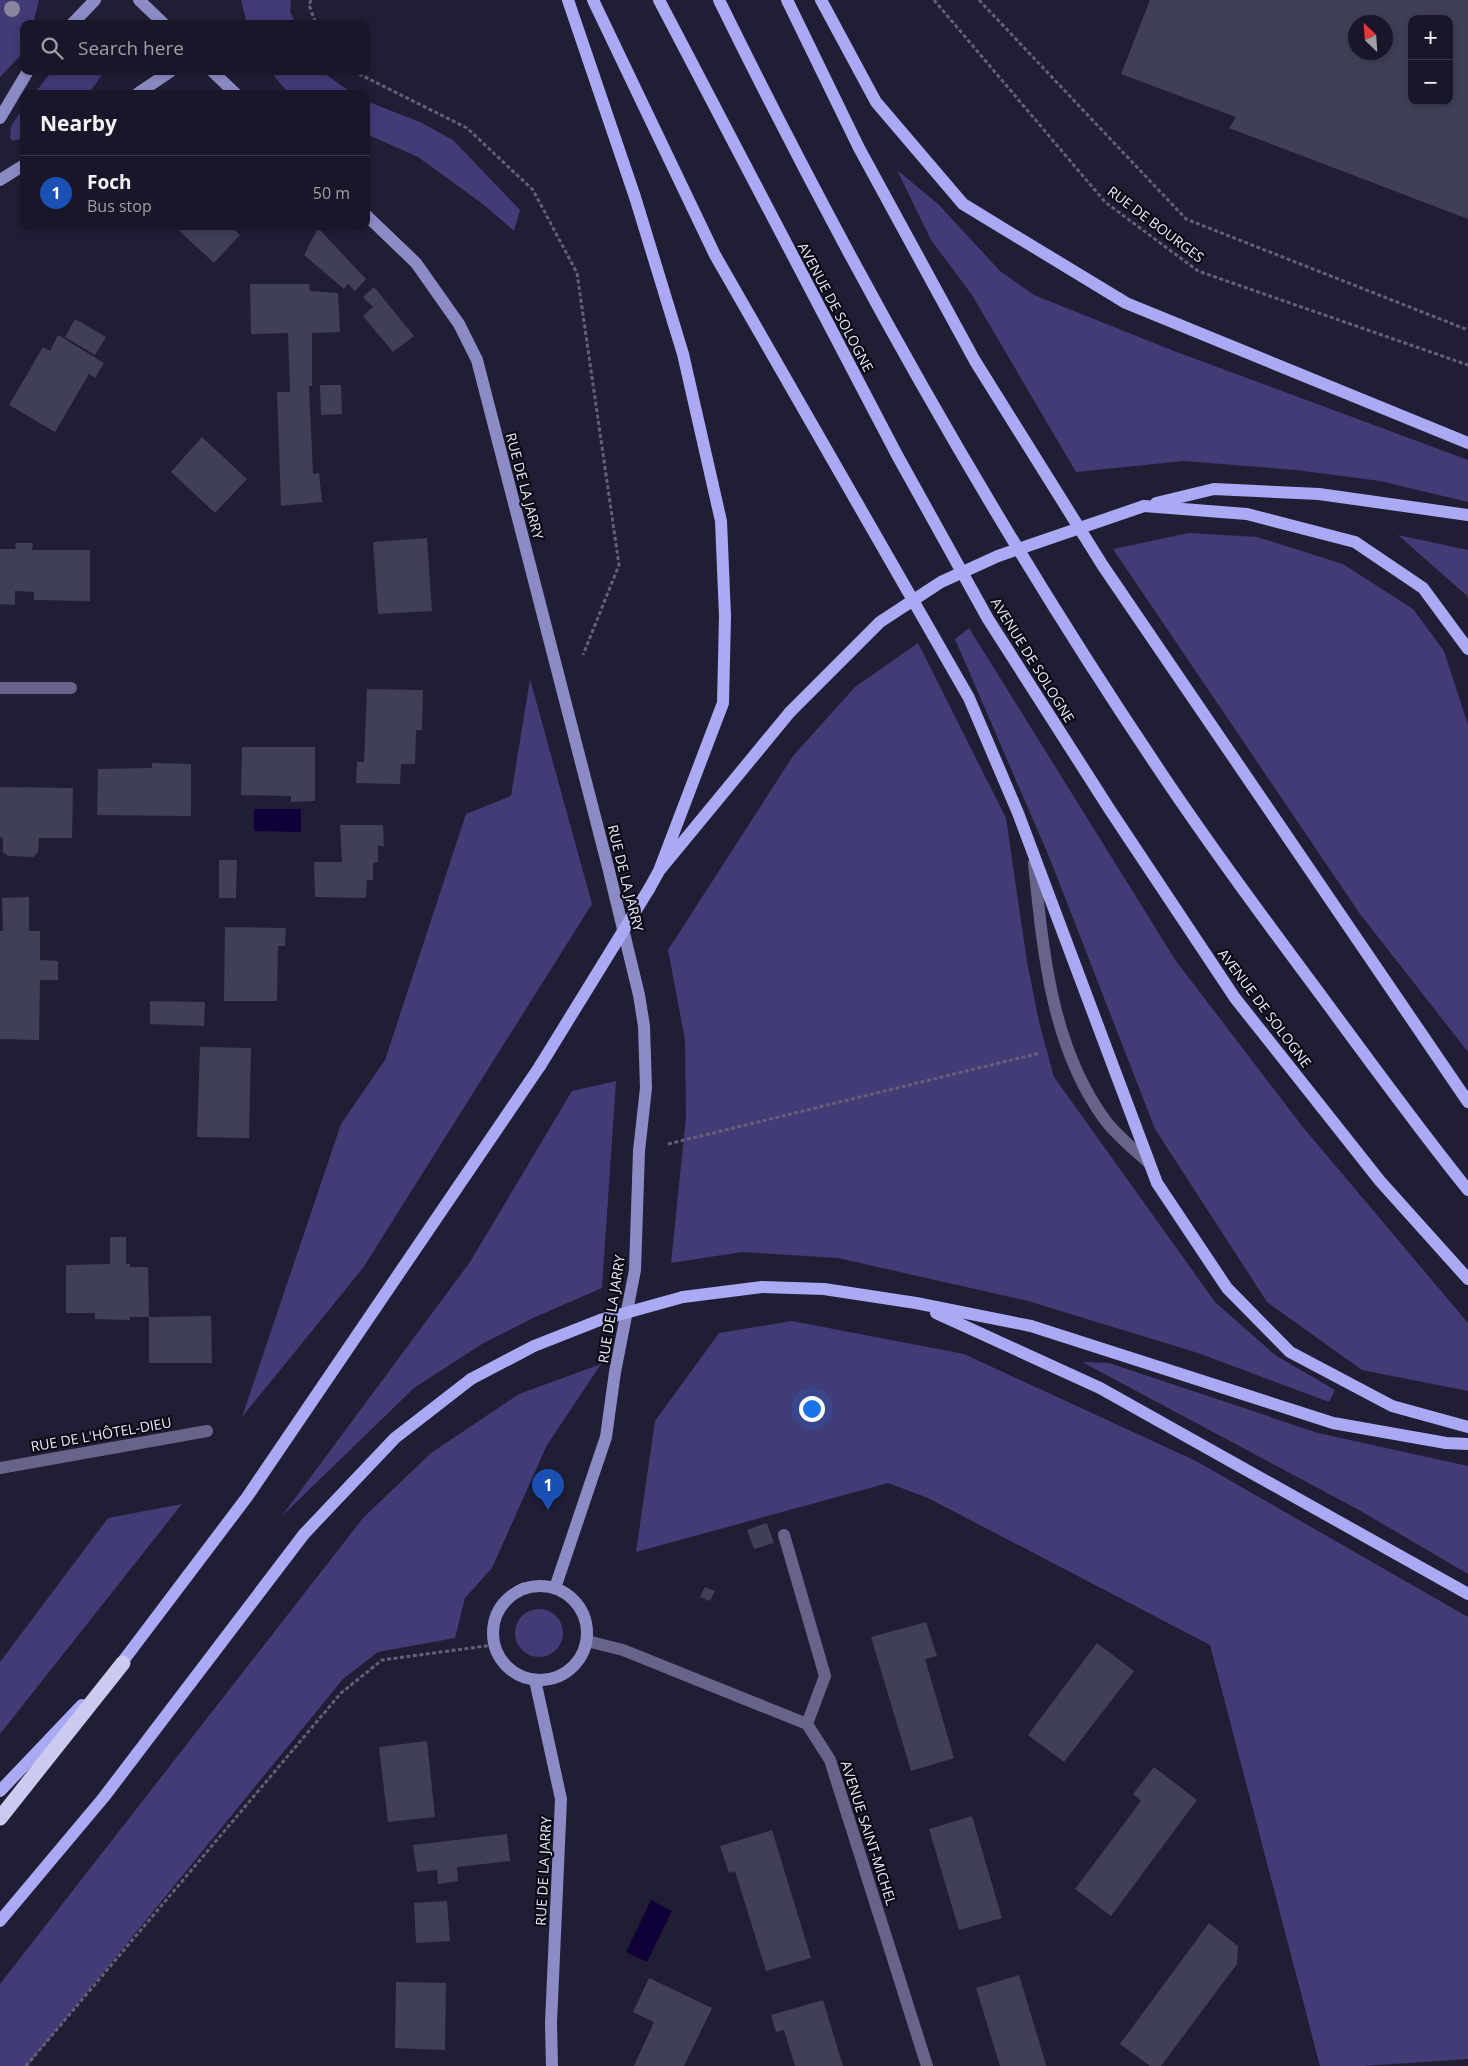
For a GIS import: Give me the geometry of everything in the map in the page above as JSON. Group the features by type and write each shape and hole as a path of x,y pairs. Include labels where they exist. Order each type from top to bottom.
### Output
{"highway":[{"path":"0,1818 123,1663"}],"main road":[{"path":"76,20 95,0"},
{"path":"139,0 160,20"},
{"path":"568,0 636,197 683,354 721,521 725,616 723,703 659,872"},
{"path":"593,0 715,255 969,698 1018,813 1157,1184 1227,1288 1290,1352 1392,1406 1468,1427"},
{"name":"AVENUE DE SOLOGNE","path":"659,0 897,455 988,619 1110,810 1235,998 1380,1181 1468,1280"},
{"path":"719,0 819,199 950,432 1060,619 1163,776 1429,1142 1468,1190"},
{"path":"788,0 859,148 975,361 1103,566 1468,1102"},
{"path":"821,0 876,102 962,204 1126,303 1468,443"},
{"path":"0,118 26,75"},
{"path":"143,90 165,75"},
{"path":"216,75 232,90"},
{"path":"0,180 20,168"},
{"name":"RUE DE LA JARRY","path":"370,220 416,263 459,324 477,360 608,867 639,995 644,1026 646,1088 639,1151 635,1270 615,1372 606,1437 555,1588"},
{"path":"0,1791 123,1663 247,1497 540,1066 659,872 790,712 880,622 941,582 998,556 1144,506 1214,489 1319,494 1468,515"},
{"path":"1144,506 1247,514 1355,542 1423,588 1468,649"},
{"path":"0,1921 104,1797 304,1534 395,1438 471,1379 534,1346 592,1323 684,1297 762,1287 824,1289 916,1303 1031,1326 1333,1423 1446,1443 1468,1444"},
{"path":"916,1303 1100,1388 1468,1594"},
{"path":"545,1585 561,1590 576,1602 585,1616 588,1630 587,1641 578,1662 568,1672 553,1680 530,1681 514,1674 500,1660 493,1644 492,1628 497,1611 511,1595 526,1588 545,1585"},
{"name":"RUE DE LA JARRY","path":"535,1680 561,1799 551,2023 552,2066"}],"street":[{"path":"0,688 71,688"},
{"path":"1034,855 1042,944 1053,1001 1068,1046 1090,1097 1106,1122 1149,1163"},
{"name":"RUE DE L'HÔTEL-DIEU","path":"0,1468 208,1431"},
{"path":"587,1641 623,1650 807,1724 825,1676 784,1535"},
{"name":"AVENUE SAINT-MICHEL","path":"807,1724 830,1760 927,2066"}],"path":[{"path":"311,0 309,5 315,20"},
{"name":"RUE DE BOURGES","path":"934,0 1105,202 1198,271 1468,365"},
{"path":"979,0 1186,219 1468,330"},
{"path":"361,75 466,128 533,190 577,273 619,565 564,700"},
{"path":"639,1151 1068,1046"},
{"path":"26,2066 342,1692 382,1660 493,1644"}],"shaded area":[{"path":"0,0 39,0 34,20 20,20 20,56 0,77"},
{"path":"241,0 291,0 290,12 294,20 246,20"},
{"path":"49,75 102,75 91,90 37,90"},
{"path":"273,75 327,75 347,90 286,90"},
{"path":"370,103 420,122 453,140 520,210 514,231 484,205 418,157 370,136"},
{"path":"20,113 20,139 13,141 10,138 11,126"},
{"path":"897,170 938,204 1000,271 1034,295 1174,351 1468,460 1468,502 1380,481 1296,470 1184,461 1076,472 972,295 931,240"},
{"path":"1189,533 1257,537 1343,564 1413,609 1444,651 1468,725 1468,1052 1360,914 1113,549"},
{"path":"1398,535 1468,550 1468,598 1466,595"},
{"path":"969,628 1176,961 1302,1126 1468,1323 1468,1391 1362,1370 1267,1302 1155,1129 1050,859 955,639"},
{"path":"918,643 1006,818 1027,962 1039,1022 1054,1077 1215,1302 1275,1355 1335,1390 1329,1402 1198,1353 1028,1301 838,1258 742,1252 671,1263 686,1117 685,1040 668,950 793,756 855,687"},
{"path":"530,679 592,904 363,1268 242,1417 341,1124 385,1060 466,814 511,796"},
{"path":"254,809 301,809 301,832 254,831"},
{"path":"616,1081 602,1288 533,1318 482,1344 414,1388 281,1517 470,1262 572,1091"},
{"path":"792,1321 964,1354 1196,1461 1468,1617 1468,2059 1363,2066 1320,2066 1210,1645 928,1498 888,1483 636,1552 655,1421 719,1333"},
{"path":"1082,1362 1109,1363 1318,1433 1468,1466 1468,1574 1359,1510"},
{"path":"601,1364 547,1445 492,1568 465,1598 455,1638 378,1652 343,1679 27,2066 0,2066 0,1984 363,1518 431,1453 519,1394"},
{"path":"182,1504 0,1734 0,1662 108,1518"},
{"path":"539,1609 548,1611 556,1616 561,1624 563,1633 561,1642 556,1650 548,1655 539,1657 530,1655 522,1650 517,1642 515,1633 517,1624 522,1616 530,1611"},
{"path":"651,1900 672,1911 647,1962 626,1952"}],"building":[{"path":"1150,0 1468,0 1468,219 1229,128 1236,117 1121,74"},
{"path":"178,230 235,230 240,235 214,263"},
{"path":"317,230 320,230 366,279 355,291 348,284 344,289 304,255"},
{"path":"250,284 309,284 310,291 338,293 340,332 312,333 312,386 309,386 313,474 319,473 322,502 281,506 277,392 290,392 288,333 251,334"},
{"path":"374,287 414,336 393,352 363,316 373,307 363,297"},
{"path":"75,319 106,337 95,355 65,337"},
{"path":"58,335 104,363 95,378 89,374 55,432 9,405 43,347 50,351"},
{"path":"320,385 341,385 342,414 321,415"},
{"path":"202,437 247,479 215,513 171,472"},
{"path":"427,538 432,611 378,614 373,542"},
{"path":"15,543 33,543 32,550 90,550 90,601 34,600 34,592 15,591 15,605 0,604 0,549 16,549"},
{"path":"367,689 423,690 422,730 416,730 415,764 401,764 400,784 356,783 357,762 364,762"},
{"path":"242,747 315,747 315,801 291,802 291,796 241,795"},
{"path":"152,763 191,764 191,816 97,815 98,769 152,768"},
{"path":"0,787 73,788 72,838 39,838 38,852 33,857 8,856 3,852 3,838 0,837"},
{"path":"340,825 383,825 384,846 378,846 378,862 373,863 373,880 367,880 366,898 315,897 314,862 342,862"},
{"path":"219,860 237,860 236,898 219,898"},
{"path":"29,897 29,931 40,931 40,960 58,961 58,980 40,980 39,1040 0,1039 0,931 3,931 2,898"},
{"path":"225,927 286,928 285,946 278,946 277,1001 224,1001"},
{"path":"150,1001 205,1002 204,1026 150,1024"},
{"path":"200,1047 251,1048 249,1138 197,1137"},
{"path":"110,1237 126,1237 126,1264 130,1264 130,1267 148,1267 149,1317 130,1317 130,1320 95,1319 95,1313 66,1313 66,1265 110,1264"},
{"path":"211,1316 212,1363 149,1363 149,1317"},
{"path":"767,1523 774,1543 754,1549 747,1530"},
{"path":"705,1587 715,1591 710,1601 700,1597"},
{"path":"926,1622 937,1656 925,1659 954,1758 911,1771 871,1637"},
{"path":"1097,1643 1134,1671 1064,1762 1028,1735"},
{"path":"427,1741 435,1817 388,1822 379,1747"},
{"path":"1154,1767 1197,1800 1111,1916 1075,1889 1141,1801 1133,1794"},
{"path":"972,1816 1002,1918 959,1930 929,1829"},
{"path":"772,1830 811,1958 766,1971 735,1871 729,1873 720,1846"},
{"path":"507,1834 510,1861 457,1867 458,1881 438,1884 437,1870 417,1872 413,1845"},
{"path":"447,1901 450,1941 416,1943 414,1903"},
{"path":"1209,1923 1238,1946 1237,1964 1161,2066 1150,2066 1120,2044"},
{"path":"1019,1975 1046,2066 1000,2066 976,1988"},
{"path":"649,1978 712,2008 684,2066 634,2066 654,2022 633,2012"},
{"path":"396,1982 446,1983 445,2050 395,2048"},
{"path":"823,2000 843,2066 795,2066 784,2030 776,2032 771,2015"}],"place":[{"name":"Foch","path":"548,1510"}]}
